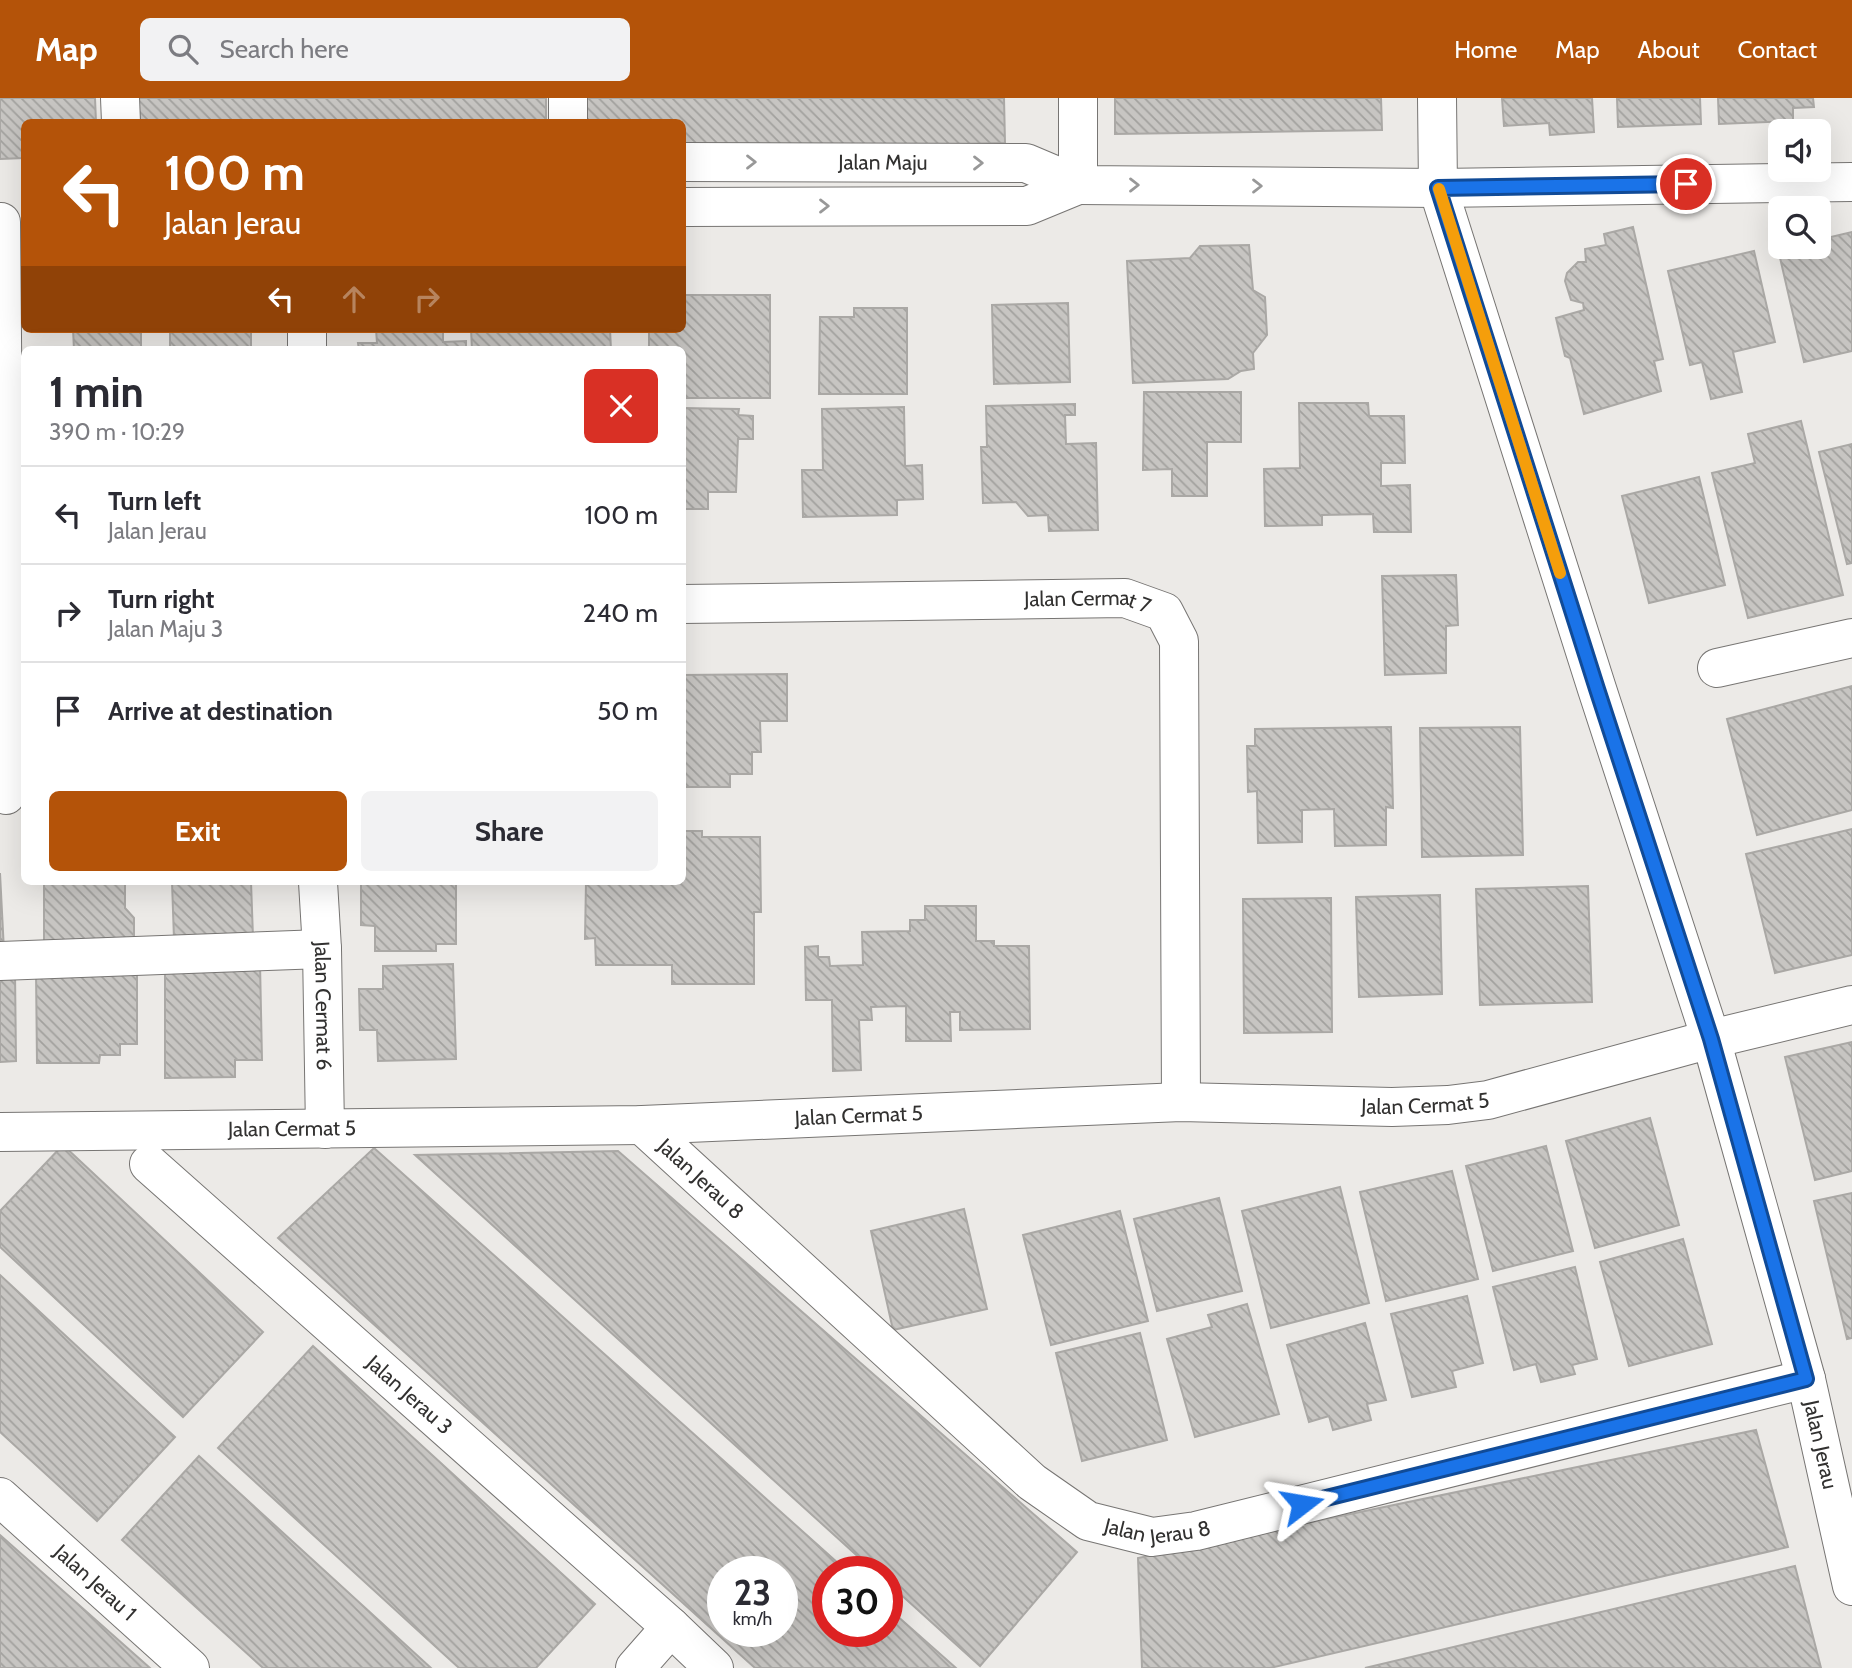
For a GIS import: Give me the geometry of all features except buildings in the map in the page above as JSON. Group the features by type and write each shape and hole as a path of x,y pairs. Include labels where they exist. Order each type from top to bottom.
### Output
{"street":[{"path":"120,98 121,119"},
{"path":"568,98 568,119"},
{"path":"1078,98 1078,185"},
{"name":"Jalan Jerau","path":"1437,98 1438,188 1711,1039 1806,1379 1852,1586"},
{"name":"Jalan Maju","path":"686,162 1026,163 1078,185 1438,188 1852,182"},
{"name":"Jalan Maju","path":"686,206 1027,206 1078,185"},
{"path":"9,222 10,795"},
{"name":"Jalan Cermat 7","path":"686,604 1125,598 1164,611 1179,641 1181,1102"},
{"path":"1717,668 1852,638"},
{"name":"Jalan Cermat 6","path":"318,885 325,1129"},
{"path":"0,961 322,949"},
{"name":"Jalan Cermat 5","path":"0,1132 642,1125 1181,1102 1392,1107 1461,1103 1488,1100 1711,1039 1852,1005"},
{"name":"Jalan Jerau 8","path":"642,1125 1032,1482 1088,1521 1152,1537 1196,1531 1806,1379"},
{"name":"Jalan Jerau 3","path":"149,1164 714,1668"},
{"name":"Jalan Jerau 1","path":"0,1497 190,1668"},
{"path":"635,1668 671,1627"}],"slow traffic":[{"path":"1439,189 1560,573"}],"route":[{"path":"1302,1504 1806,1379 1711,1039 1438,188 1686,184"}]}
